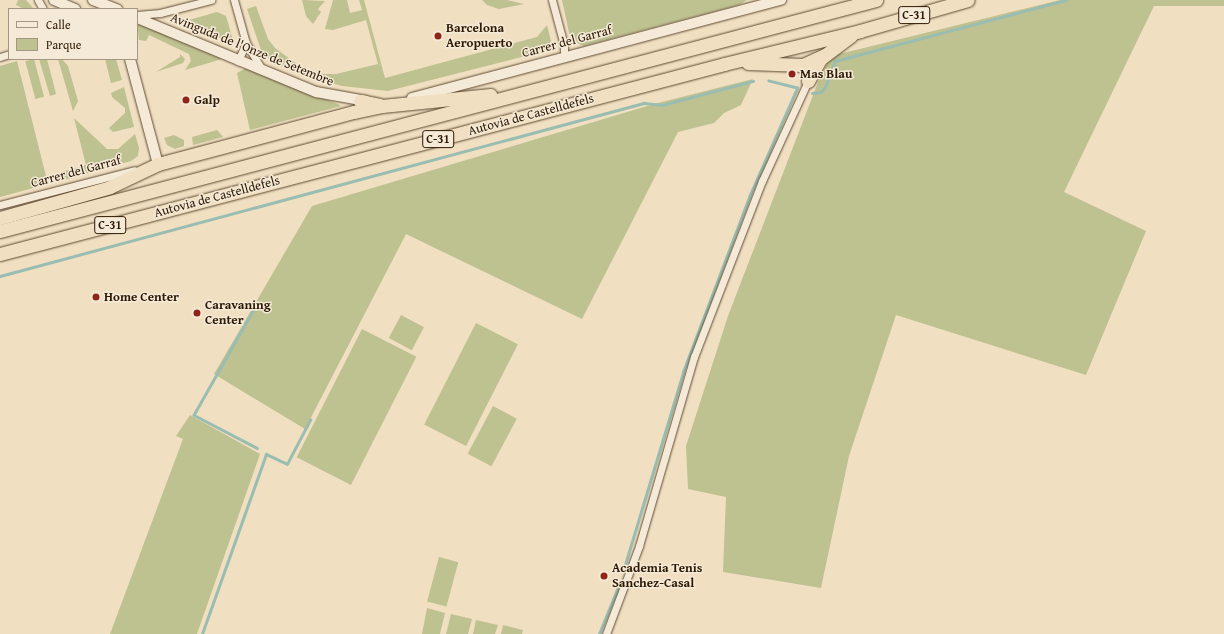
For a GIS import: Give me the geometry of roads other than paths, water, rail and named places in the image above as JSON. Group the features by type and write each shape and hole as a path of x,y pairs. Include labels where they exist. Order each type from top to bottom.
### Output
{"highway":[{"name":"Autovia de Castelldefels","path":"0,231 547,88 876,0"},
{"name":"Autovia de Castelldefels","path":"0,254 724,64 860,31 968,0"},
{"path":"724,64 784,63 804,65 824,55 860,31"},
{"path":"808,81 816,65 824,55"},
{"path":"784,63 805,71 808,81"},
{"path":"0,218 110,187 158,164 382,106 446,101 547,88"},
{"path":"360,101 382,106"}],"main road":[{"path":"54,0 73,8"},
{"path":"93,0 114,8"},
{"name":"Carrer del Garraf","path":"360,101 420,96 564,56 781,0"},
{"name":"Avinguda de l'Onze de Setembre","path":"138,16 238,61 316,92 360,101"},
{"path":"130,60 158,164"}],"street":[{"path":"138,16 160,13 212,0"},
{"path":"234,0 246,43 264,71"},
{"path":"552,0 564,45 564,56"},
{"path":"238,61 246,43"},
{"path":"606,634 639,546 694,357 762,181 808,81"},
{"name":"Carrer del Garraf","path":"0,205 158,164"}],"waterway":[{"path":"812,93 821,92 825,87 835,61 1066,0"},
{"path":"0,276 644,103 662,105 753,81"},
{"path":"624,568 683,372 749,197 797,88 769,81"},
{"path":"256,306 194,415 257,448"},
{"path":"202,634 266,454 287,464 310,420"},
{"path":"599,634 618,587"}],"place":[{"name":"Barcelona Aeropuerto","path":"438,36"},
{"name":"Mas Blau","path":"792,74"},
{"name":"Galp","path":"186,100"},
{"name":"Home Center","path":"96,297"},
{"name":"Caravaning Center","path":"197,313"},
{"name":"Academia Tenis Sanchez-Casal","path":"604,576"}]}
